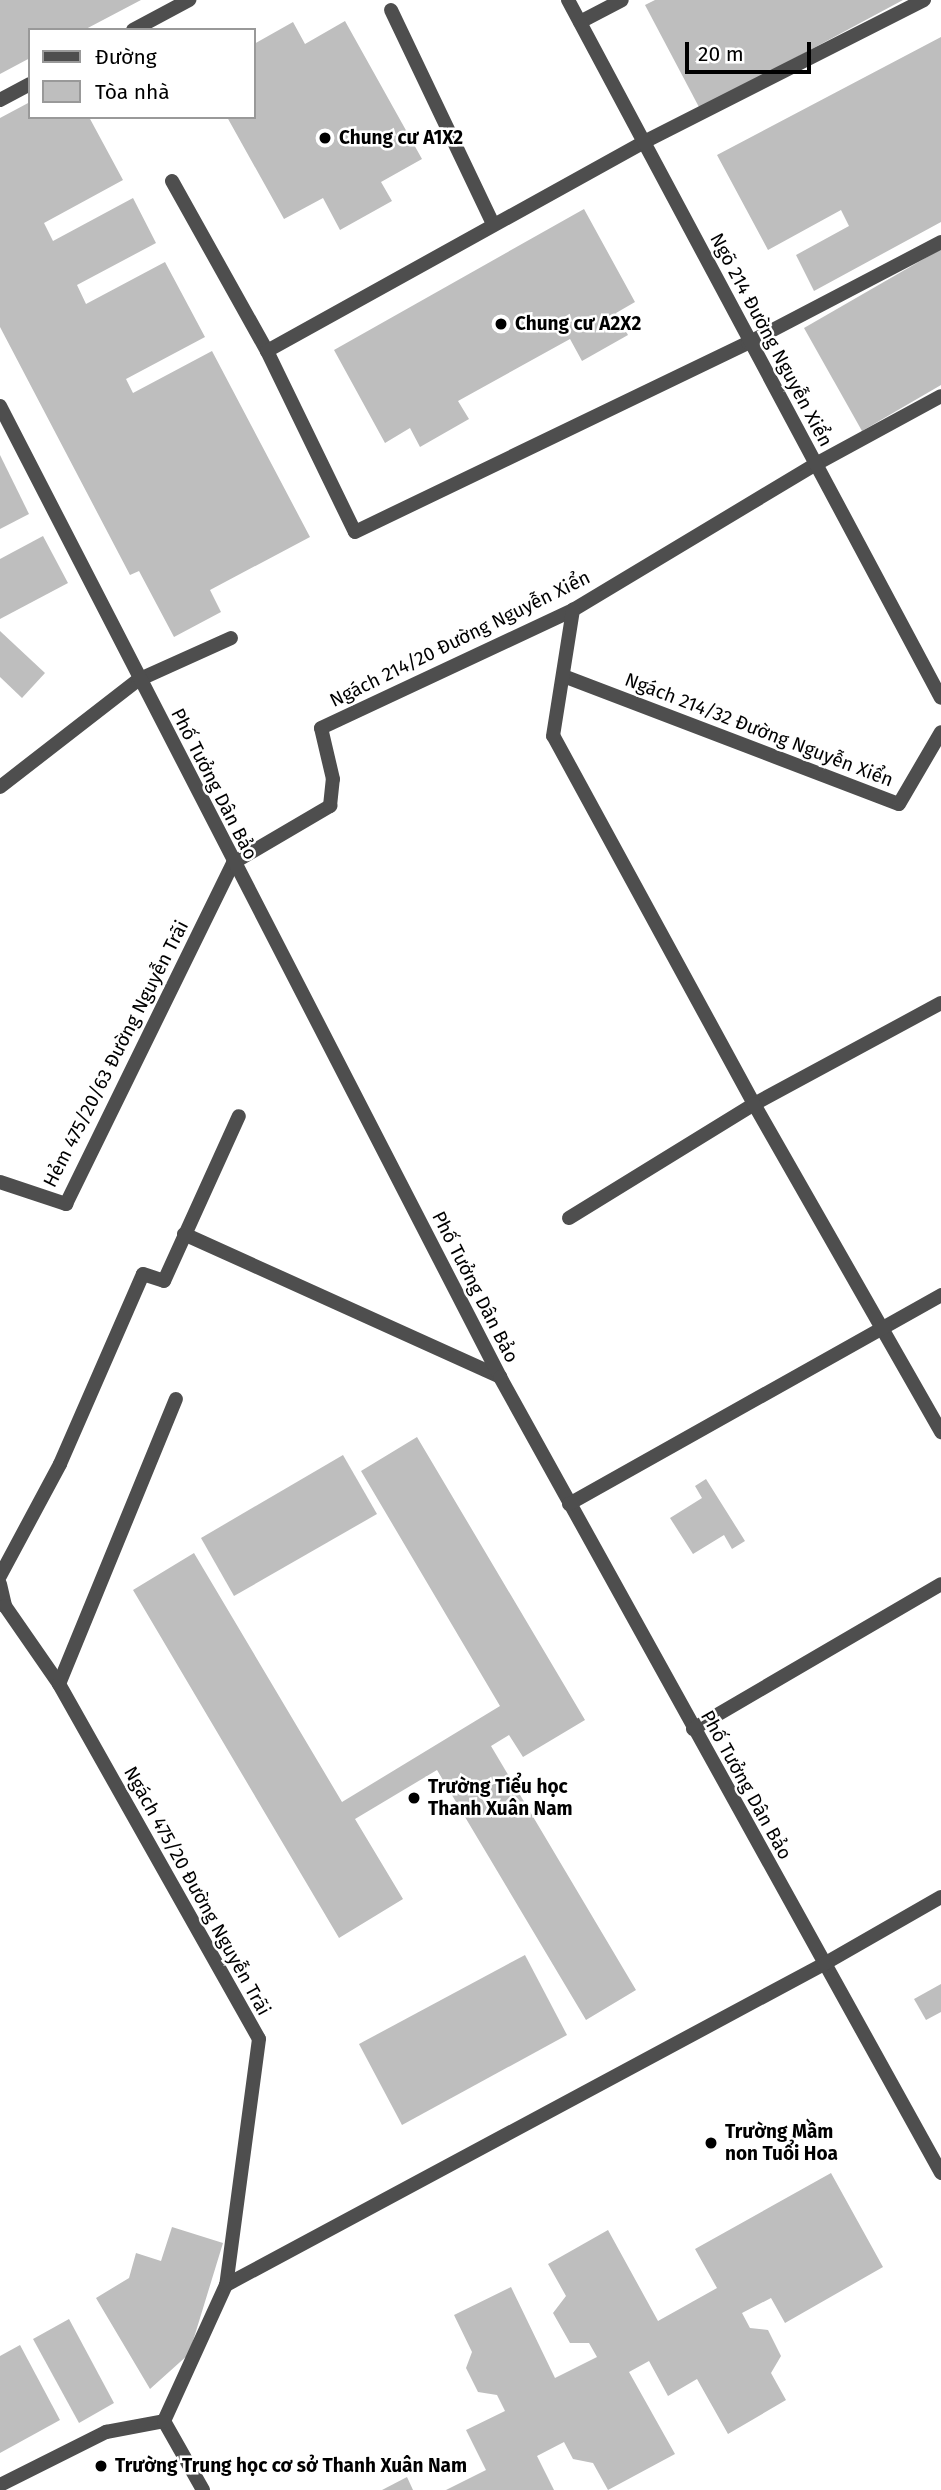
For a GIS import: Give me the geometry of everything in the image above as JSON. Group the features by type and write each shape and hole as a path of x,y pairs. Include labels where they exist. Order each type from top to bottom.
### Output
{"street":[{"path":"137,28 189,0"},
{"name":"Ngõ 214 Đường Nguyễn Xiển","path":"568,0 748,343 941,698"},
{"path":"580,22 622,0"},
{"path":"267,351 644,142 924,0"},
{"path":"391,10 493,224"},
{"path":"0,100 28,85"},
{"path":"172,181 267,351 355,532 748,343 941,242"},
{"name":"Ngách 214/20 Đường Nguyễn Xiển","path":"233,863 330,806 333,779 321,728 573,610 816,464 941,396"},
{"name":"Phố Tưởng Dân Bảo","path":"0,406 138,680 500,1377 824,1964 937,2157 941,2173"},
{"path":"573,610 566,677 553,736 754,1104 941,1432"},
{"path":"0,787 138,680 231,638"},
{"name":"Ngách 214/32 Đường Nguyễn Xiển","path":"566,677 899,804 941,732"},
{"name":"Hẻm 475/20/63 Đường Nguyễn Trãi","path":"0,1182 66,1204 233,863"},
{"path":"569,1218 754,1104 941,1003"},
{"path":"0,1576 61,1464 143,1274 164,1281 239,1116"},
{"path":"184,1234 500,1377"},
{"path":"569,1504 941,1295"},
{"path":"59,1684 176,1399"},
{"name":"Ngách 475/20 Đường Nguyễn Trãi","path":"0,1584 5,1606 59,1684 259,2039 226,2285 164,2421"},
{"path":"693,1729 941,1584"},
{"path":"226,2285 824,1964 941,1897"},
{"path":"0,2485 106,2432 164,2421 203,2490"}],"building":[{"path":"0,0 141,0 88,28 28,28 28,59 0,74"},
{"path":"655,0 903,0 700,109 645,5"},
{"name":"Chung cư A1X2","path":"345,21 422,159 381,182 392,201 340,230 323,198 284,219 228,119 256,119 256,43 293,22 305,44"},
{"path":"941,37 941,222 814,291 796,255 849,226 841,210 768,250 717,155"},
{"path":"28,103 28,119 90,119 123,180 44,223 53,241 133,198 156,243 77,285 86,304 165,262 205,337 126,379 133,393 212,351 310,537 210,590 221,612 174,637 139,571 130,575 0,327 0,118"},
{"name":"Chung cư A2X2","path":"584,209 635,302 616,313 628,335 582,361 570,339 458,401 469,419 420,447 410,428 385,443 334,350"},
{"path":"941,249 941,385 862,431 804,328"},
{"path":"0,455 29,514 0,529"},
{"path":"43,536 68,583 0,619 0,559"},
{"path":"0,631 45,673 22,698 0,677"},
{"path":"417,1437 585,1720 523,1757 509,1735 491,1746 636,1990 586,2020 437,1770 355,1819 403,1899 339,1938 133,1590 194,1553 342,1802 500,1706 361,1471"},
{"path":"343,1455 377,1514 234,1596 201,1538"},
{"path":"706,1479 745,1541 732,1549 724,1535 693,1554 670,1518 702,1498 695,1486"},
{"path":"525,1955 567,2035 402,2125 359,2044"},
{"path":"941,1984 941,2012 926,2020 914,1999"},
{"path":"831,2173 883,2267 785,2323 771,2298 742,2313 750,2328 768,2330 781,2356 771,2373 786,2400 728,2434 697,2379 668,2396 649,2361 629,2372 675,2454 608,2490 593,2463 573,2459 564,2442 537,2456 554,2490 446,2490 486,2470 466,2430 505,2411 497,2395 478,2392 466,2368 472,2352 454,2315 511,2287 555,2378 597,2357 589,2343 570,2343 553,2313 566,2296 548,2264 608,2230 658,2321 717,2288 695,2249"},
{"path":"172,2227 223,2243 189,2354 150,2389 96,2298 129,2278 136,2253 161,2261"},
{"path":"69,2319 114,2403 79,2423 33,2339"},
{"path":"20,2345 60,2420 0,2453 0,2356"},
{"path":"407,2477 413,2490 382,2490"}],"place":[{"name":"Chung cư A1X2","path":"325,138"},
{"name":"Chung cư A2X2","path":"501,324"},
{"name":"Trường Tiểu học Thanh Xuân Nam","path":"414,1798"},
{"name":"Trường Mầm non Tuổi Hoa","path":"711,2143"},
{"name":"Trường Trung học cơ sở Thanh Xuân Nam","path":"101,2466"}]}
